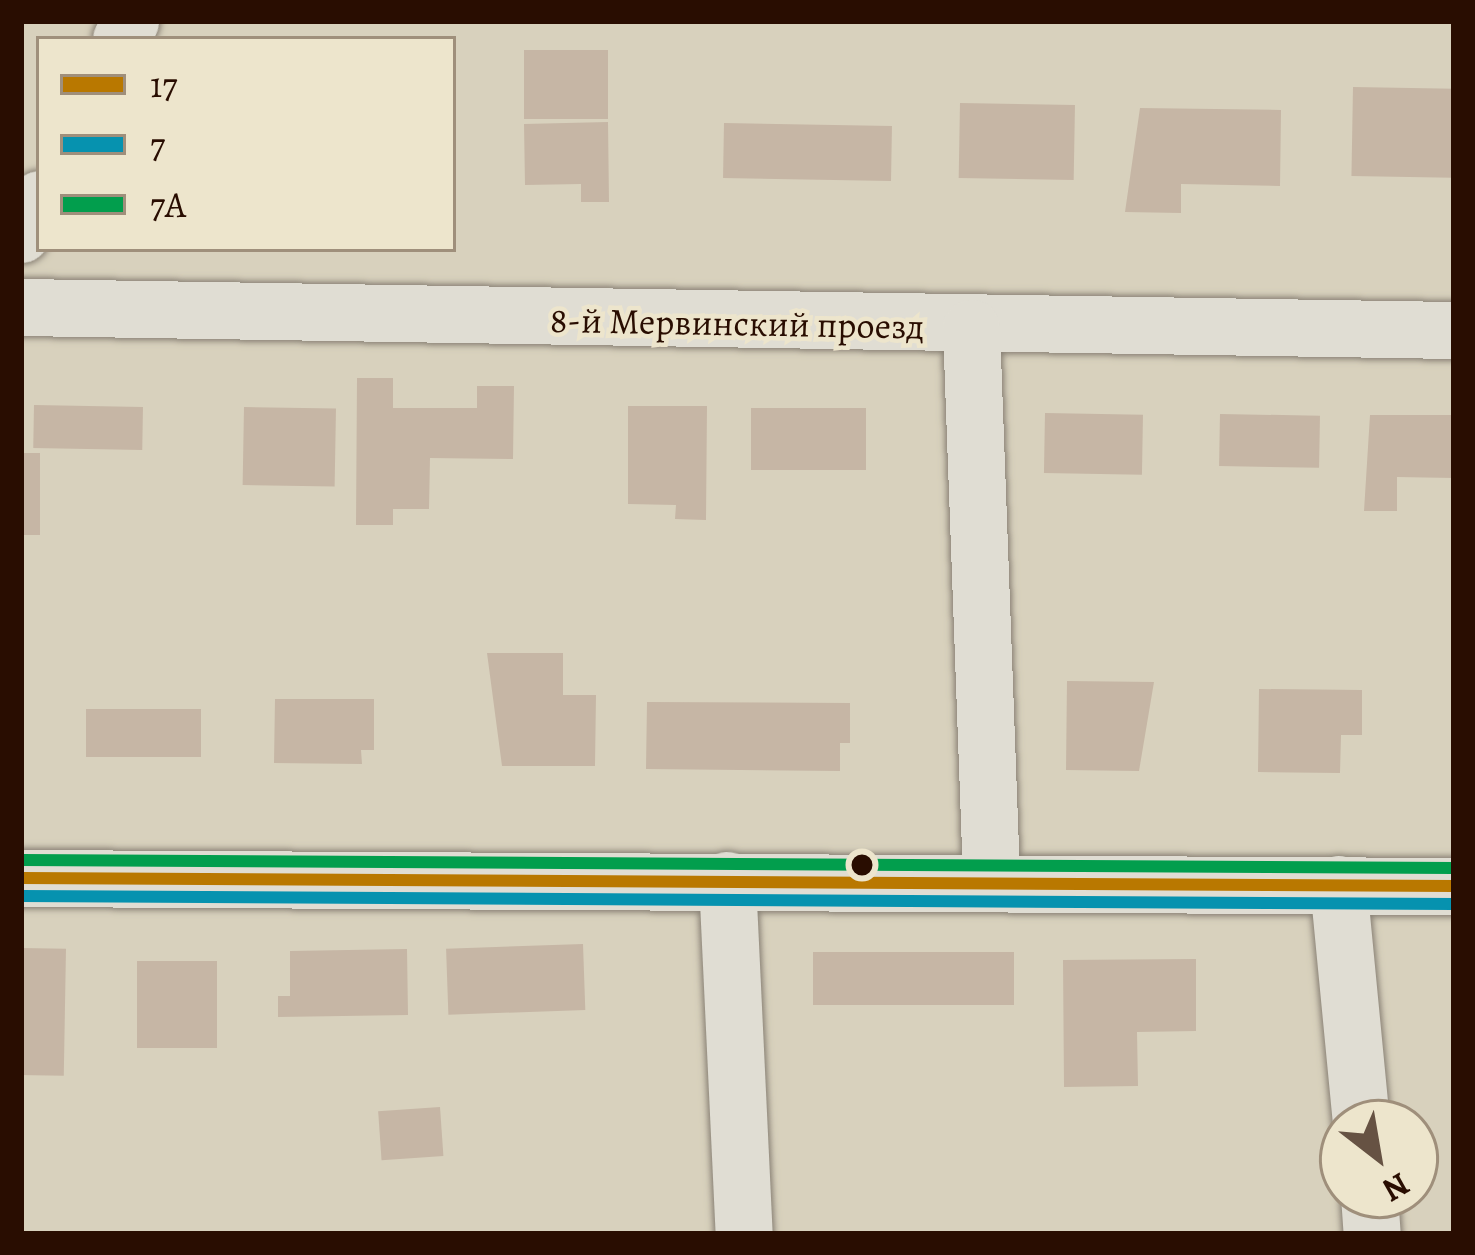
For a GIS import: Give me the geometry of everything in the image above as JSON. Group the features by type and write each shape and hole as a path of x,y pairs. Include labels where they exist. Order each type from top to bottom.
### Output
{"street":[{"path":"21,234 36,205"},
{"name":"8-й Мервинский проезд","path":"21,307 971,328 1454,330"},
{"path":"971,328 991,876"},
{"path":"21,878 991,876 1454,886"},
{"path":"727,880 744,1234"},
{"path":"1338,884 1359,1099"}],"building":[{"path":"524,50 608,50 608,119 524,119"},
{"path":"1353,87 1454,89 1452,178 1351,176"},
{"path":"960,103 1075,105 1074,180 959,178"},
{"path":"1140,108 1281,110 1280,186 1181,184 1181,213 1125,212"},
{"path":"608,122 609,202 581,202 581,184 525,185 524,124"},
{"path":"724,123 892,126 891,181 723,178"},
{"path":"357,378 393,378 393,408 477,408 477,386 514,386 513,459 430,458 429,509 393,509 393,525 356,525"},
{"path":"34,405 143,407 142,450 33,448"},
{"path":"628,406 707,406 706,520 675,519 676,505 628,504"},
{"path":"244,407 336,409 335,487 243,485"},
{"path":"751,408 866,408 866,470 751,470"},
{"path":"1045,413 1143,415 1142,475 1044,473"},
{"path":"1220,414 1320,416 1319,468 1219,466"},
{"path":"1370,415 1454,415 1454,478 1397,477 1397,511 1364,511"},
{"path":"21,453 40,453 40,535 21,535"},
{"path":"487,653 563,653 563,695 596,695 595,766 502,766"},
{"path":"1067,681 1154,682 1139,771 1066,770"},
{"path":"1259,689 1362,690 1362,735 1341,735 1340,773 1258,772"},
{"path":"275,699 374,699 374,750 361,750 362,764 274,763"},
{"path":"647,702 850,703 850,743 840,743 840,771 646,769"},
{"path":"86,709 201,709 201,757 86,757"},
{"path":"583,944 585,1010 448,1015 446,949"},
{"path":"21,948 66,949 64,1076 21,1075"},
{"path":"407,949 408,1015 278,1017 278,996 290,996 290,951"},
{"path":"813,952 1014,952 1014,1005 813,1005"},
{"path":"1196,959 1196,1031 1137,1032 1138,1086 1064,1087 1063,960"},
{"path":"137,961 217,961 217,1048 137,1048"},
{"path":"440,1107 443,1156 382,1160 378,1111"}],"transit line":[{"name":"7А","path":"21,860 1454,868"},
{"name":"17","path":"21,878 1454,886"},
{"name":"7","path":"21,896 1454,904"}]}
